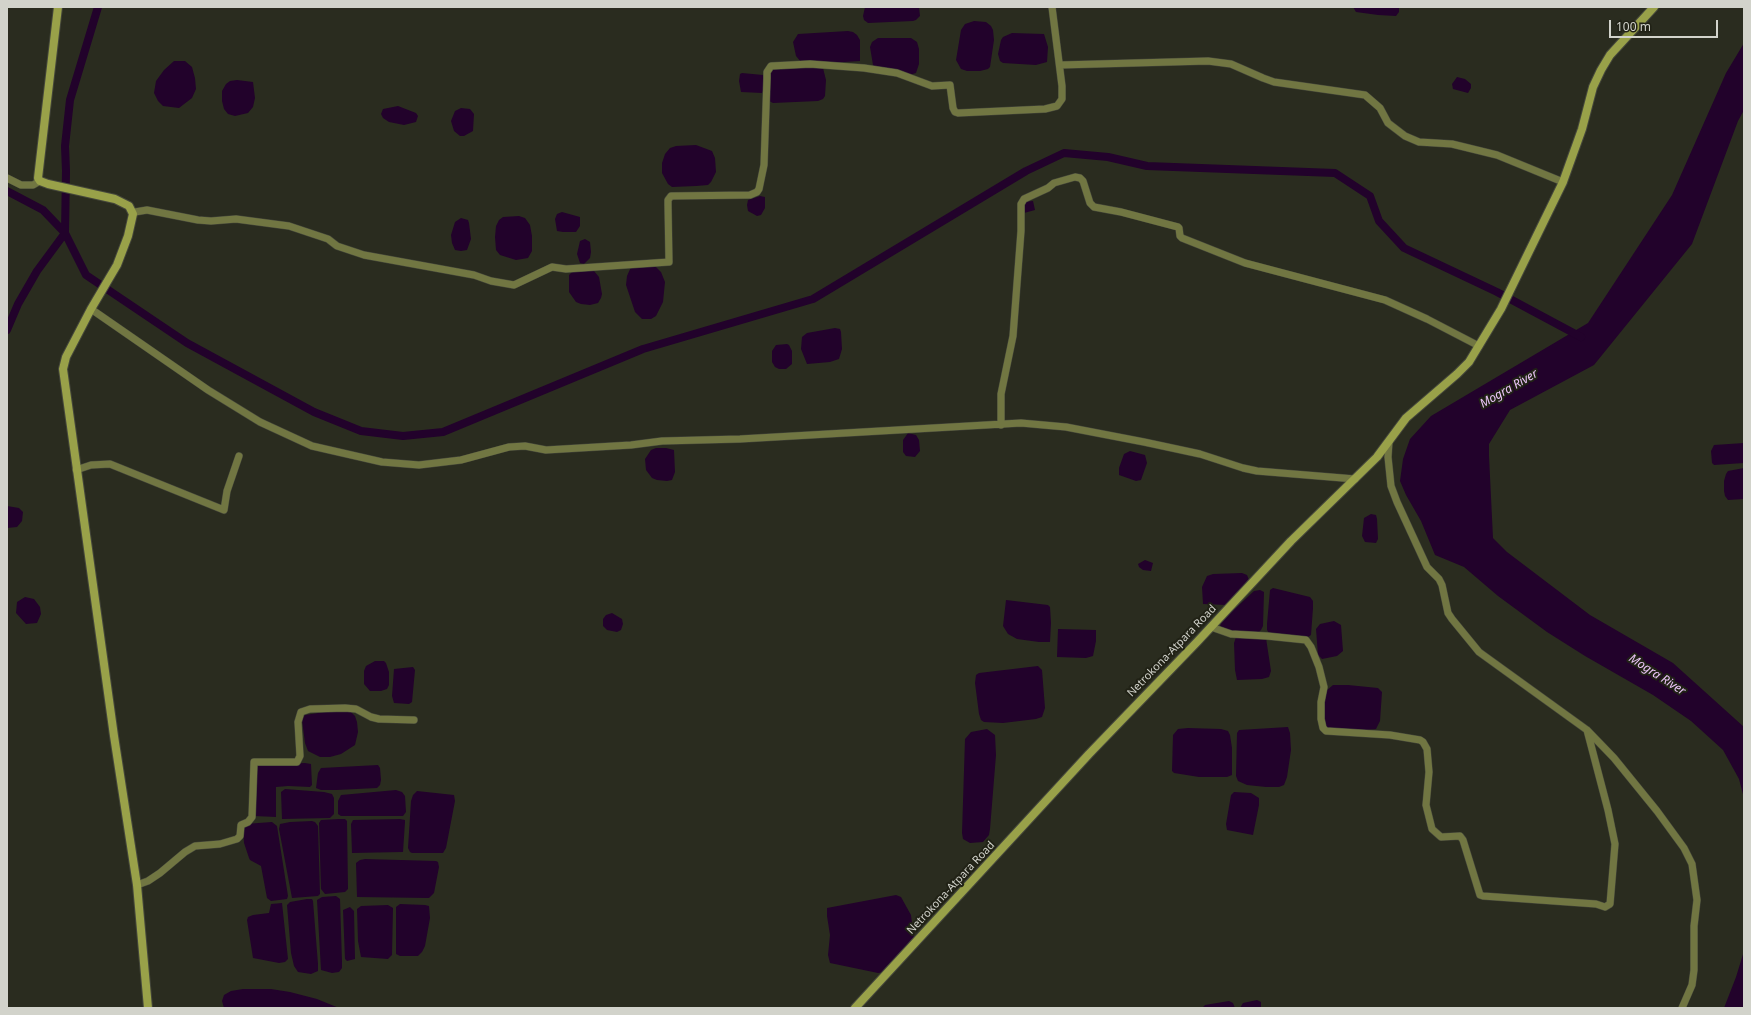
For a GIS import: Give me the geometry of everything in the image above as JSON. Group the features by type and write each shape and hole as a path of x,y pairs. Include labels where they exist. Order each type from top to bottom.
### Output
{"street":[{"path":"40,181 38,174 58,7"},
{"path":"132,214 148,210 198,220 211,221 236,219 289,226 328,239 337,246 364,255 474,276 507,284 514,284 552,267 566,269 667,262 669,259 668,200 671,196 750,195 759,189 764,165 767,72 771,66 810,64 864,68 897,73 932,86 950,85 953,108 955,112 958,113 1045,109 1057,106 1062,99 1060,66 1052,7"},
{"name":"Netrokona-Atpara Road","path":"855,1008 1089,754 1291,541 1377,457 1390,442 1406,418 1457,374 1479,346 1501,309 1563,182 1582,129 1593,87 1601,70 1610,56 1654,7"},
{"path":"1060,66 1208,61 1231,64 1274,82 1365,95 1380,108 1388,123 1405,136 1419,142 1452,144 1497,155 1563,182"},
{"path":"1001,425 1001,394 1013,336 1021,231 1021,204 1024,199 1044,190 1054,183 1075,177 1084,181 1090,203 1094,207 1121,212 1178,227 1182,238 1245,263 1385,300 1427,319 1479,346"},
{"path":"7,178 21,185 33,185 40,181 115,199 129,206 132,214 128,236 117,265 91,309 66,357 63,369 76,470 136,885 148,1008"},
{"path":"91,309 208,390 260,422 312,446 382,462 419,465 461,460 509,447 525,446 546,450 631,445 662,441 740,439 1021,423 1066,426 1200,454 1257,471 1355,479"},
{"path":"1390,442 1388,457 1391,486 1396,502 1427,567 1442,585 1446,608 1452,619 1479,652 1587,730 1614,758 1657,811 1684,848 1692,864 1697,900 1694,926 1694,970 1692,984 1682,1008"},
{"path":"76,470 91,465 110,464 224,510 227,491 239,456"},
{"path":"1211,627 1231,634 1306,640 1317,660 1324,687 1321,702 1321,719 1323,728 1326,731 1390,735 1420,740 1423,742 1427,749 1428,772 1426,805 1432,829 1441,837 1460,836 1463,840 1480,895 1483,896 1519,900 1596,904 1605,908 1610,904 1615,844 1608,810 1587,730"},
{"path":"136,885 148,881 195,846 220,844 238,839 240,836 241,825 248,822 252,817 254,762 297,762 300,756 298,722 301,712 310,709 345,708 356,709 371,717 414,720"}],"water":[{"path":"865,7 919,7 920,16 913,21 868,23 864,20 863,16"},
{"path":"1353,7 1399,7 1399,12 1396,16 1378,15 1356,12"},
{"path":"974,21 986,22 991,26 994,40 990,67 980,71 967,71 961,69 956,60 961,30 965,24"},
{"path":"848,31 857,35 860,40 860,61 829,63 801,62 796,56 793,42 798,34"},
{"path":"1012,33 1044,34 1048,47 1047,62 1036,65 1003,63 1000,61 998,54 1001,40 1003,37"},
{"path":"878,38 911,38 917,42 919,49 919,64 916,73 909,75 875,68 873,65 870,47 872,42"},
{"name":"Mogra River","path":"1744,43 1744,110 1738,121 1692,244 1594,365 1510,410 1489,444 1489,456 1493,538 1507,552 1590,615 1673,663 1744,727 1744,798 1739,779 1723,750 1691,721 1653,695 1585,656 1547,632 1498,596 1464,567 1435,555 1421,521 1400,481 1403,459 1410,439 1431,416 1588,323 1672,195 1726,73"},
{"path":"174,61 185,61 192,67 195,78 196,89 192,98 179,108 163,106 158,101 154,93 156,81 164,70"},
{"path":"776,66 823,68 826,80 825,96 823,99 818,101 771,102 768,100 768,73"},
{"path":"740,74 763,75 764,88 762,93 741,92 739,81"},
{"path":"1457,77 1465,79 1471,84 1471,88 1468,93 1453,89 1452,84"},
{"path":"237,80 253,82 255,98 253,107 248,113 235,116 228,114 224,109 222,91 226,84 230,81"},
{"path":"398,106 416,113 418,116 416,122 404,125 389,122 383,118 381,114 383,109"},
{"path":"461,108 470,109 474,114 473,131 464,136 460,136 454,131 451,121 455,111"},
{"path":"696,145 712,151 715,158 716,172 711,182 708,185 672,187 668,184 662,173 662,163 665,154 670,148 676,146"},
{"path":"760,196 765,197 765,208 761,215 757,216 748,211 747,205 748,200"},
{"path":"1033,201 1035,210 1024,213 1024,202"},
{"path":"562,212 580,217 580,226 576,232 557,231 555,219 557,214"},
{"path":"519,216 525,218 530,225 532,251 528,258 516,260 500,255 496,250 495,237 496,226 499,220 503,217"},
{"path":"461,218 468,220 471,239 467,250 461,251 455,250 451,235 455,222"},
{"path":"585,239 590,242 591,252 590,258 584,264 580,263 577,254 580,241"},
{"path":"654,265 661,272 665,282 663,302 656,316 651,319 642,319 635,312 626,285 627,276 631,267"},
{"path":"591,269 599,277 602,294 601,298 598,303 590,305 581,304 576,302 569,292 569,275 572,272"},
{"path":"835,328 840,329 841,332 842,349 839,359 830,362 807,364 801,349 802,337 807,333"},
{"path":"787,344 792,351 792,364 786,369 779,369 775,367 772,362 772,351 776,345"},
{"path":"908,433 916,435 919,440 920,451 915,457 906,456 903,452 903,440"},
{"path":"1744,443 1744,463 1714,465 1712,463 1711,451 1714,445"},
{"path":"656,448 674,450 675,472 672,480 657,480 652,478 646,470 645,459 651,450"},
{"path":"1130,451 1145,455 1147,463 1141,480 1136,481 1119,475 1119,468 1124,454"},
{"path":"1744,468 1744,499 1728,500 1724,491 1726,474 1728,471"},
{"path":"7,506 19,508 23,512 22,521 17,527 7,528"},
{"path":"1371,514 1376,515 1377,519 1378,539 1376,543 1365,542 1362,536 1364,518"},
{"path":"1145,560 1153,563 1151,571 1143,570 1139,567 1138,564"},
{"path":"1242,573 1247,575 1249,580 1226,605 1203,604 1202,587 1207,576 1213,574"},
{"path":"1273,588 1310,597 1313,601 1311,635 1308,637 1269,633 1267,630 1267,624 1270,590"},
{"path":"1260,590 1264,592 1263,626 1259,632 1238,633 1220,627 1221,622 1254,591"},
{"path":"25,597 34,599 40,607 41,614 37,623 26,624 16,613 17,602"},
{"path":"1006,600 1048,605 1050,607 1051,623 1050,642 1017,639 1008,634 1003,626"},
{"path":"612,613 622,619 623,624 621,630 617,632 607,630 603,626 603,619 606,615"},
{"path":"1334,621 1341,625 1343,651 1337,656 1322,659 1318,655 1316,629 1320,624"},
{"path":"1058,629 1096,630 1096,641 1093,656 1086,658 1057,657"},
{"path":"1236,637 1266,638 1271,671 1269,677 1262,679 1237,680 1234,643"},
{"path":"375,661 384,661 389,672 389,685 387,689 381,691 370,691 364,684 364,671 366,666"},
{"path":"1038,666 1042,670 1045,708 1042,717 1003,723 984,722 981,720 975,683 976,675 979,673"},
{"path":"413,667 415,670 412,702 409,704 394,703 392,696 394,669"},
{"path":"1333,685 1378,688 1382,692 1380,721 1376,729 1327,729 1324,722 1323,712 1326,691"},
{"path":"338,710 351,712 355,716 358,732 355,745 341,754 330,757 320,757 308,751 305,743 302,720 305,715"},
{"path":"1288,727 1290,733 1291,750 1287,777 1284,785 1279,787 1266,787 1247,785 1238,781 1236,776 1237,733 1239,730"},
{"path":"987,729 995,735 996,755 990,829 989,835 983,842 970,843 963,839 962,833 965,739 971,732"},
{"path":"1178,729 1221,729 1228,731 1232,748 1232,775 1227,777 1199,777 1174,773 1172,771 1173,735"},
{"path":"311,764 312,785 310,787 276,787 276,817 254,816 256,765"},
{"path":"378,765 380,768 381,780 380,785 377,788 321,790 316,788 318,773 321,768"},
{"path":"285,789 332,794 334,798 334,814 330,818 282,819 281,792"},
{"path":"396,790 402,792 405,796 406,812 403,816 341,816 338,814 338,801 341,795"},
{"path":"417,791 454,795 455,801 446,848 443,853 412,853 408,848 411,801 413,795"},
{"path":"1234,792 1251,793 1259,798 1253,835 1227,830 1226,824 1231,795"},
{"path":"345,819 347,821 348,889 345,892 325,894 321,889 319,823 321,820"},
{"path":"353,820 405,820 403,852 352,853 351,824"},
{"path":"312,821 318,826 320,894 318,896 292,898 279,829 280,824"},
{"path":"272,822 277,826 288,896 287,899 271,901 267,898 261,866 249,858 244,843 243,827 245,824"},
{"path":"365,859 436,861 438,862 439,867 434,893 429,898 357,897 356,863"},
{"path":"896,895 901,897 911,915 914,940 885,972 878,973 830,963 828,955 830,935 827,908"},
{"path":"336,896 340,899 342,968 339,972 332,973 321,970 317,900 322,897"},
{"path":"312,899 313,901 318,964 318,971 311,974 298,972 294,966 291,953 287,905 290,902"},
{"path":"282,903 288,959 285,962 279,963 253,958 247,920 248,917 269,913 271,904"},
{"path":"400,904 429,906 430,918 425,946 418,956 400,956 396,954 396,907"},
{"path":"388,905 393,908 392,955 388,959 361,957 358,941 357,909 361,906"},
{"path":"350,907 354,911 355,959 347,961 345,959 343,910"},
{"path":"1744,951 1744,1008 1724,1008 1736,977"},
{"path":"243,989 271,989 290,992 317,999 339,1008 224,1008 222,1001 224,995 231,991"},
{"path":"1257,1000 1261,1002 1261,1008 1240,1008 1243,1003"},
{"path":"1229,1001 1233,1003 1235,1008 1202,1008 1205,1005"}],"waterway":[{"path":"7,330 18,304 37,271 65,233 65,146 70,100 98,7"},
{"path":"7,191 43,210 65,233 86,275 187,343 314,412 361,431 403,436 443,432 643,349 813,299 1026,171 1064,153 1108,157 1147,166 1335,173 1370,196 1379,221 1404,248 1497,292 1581,337"}]}
